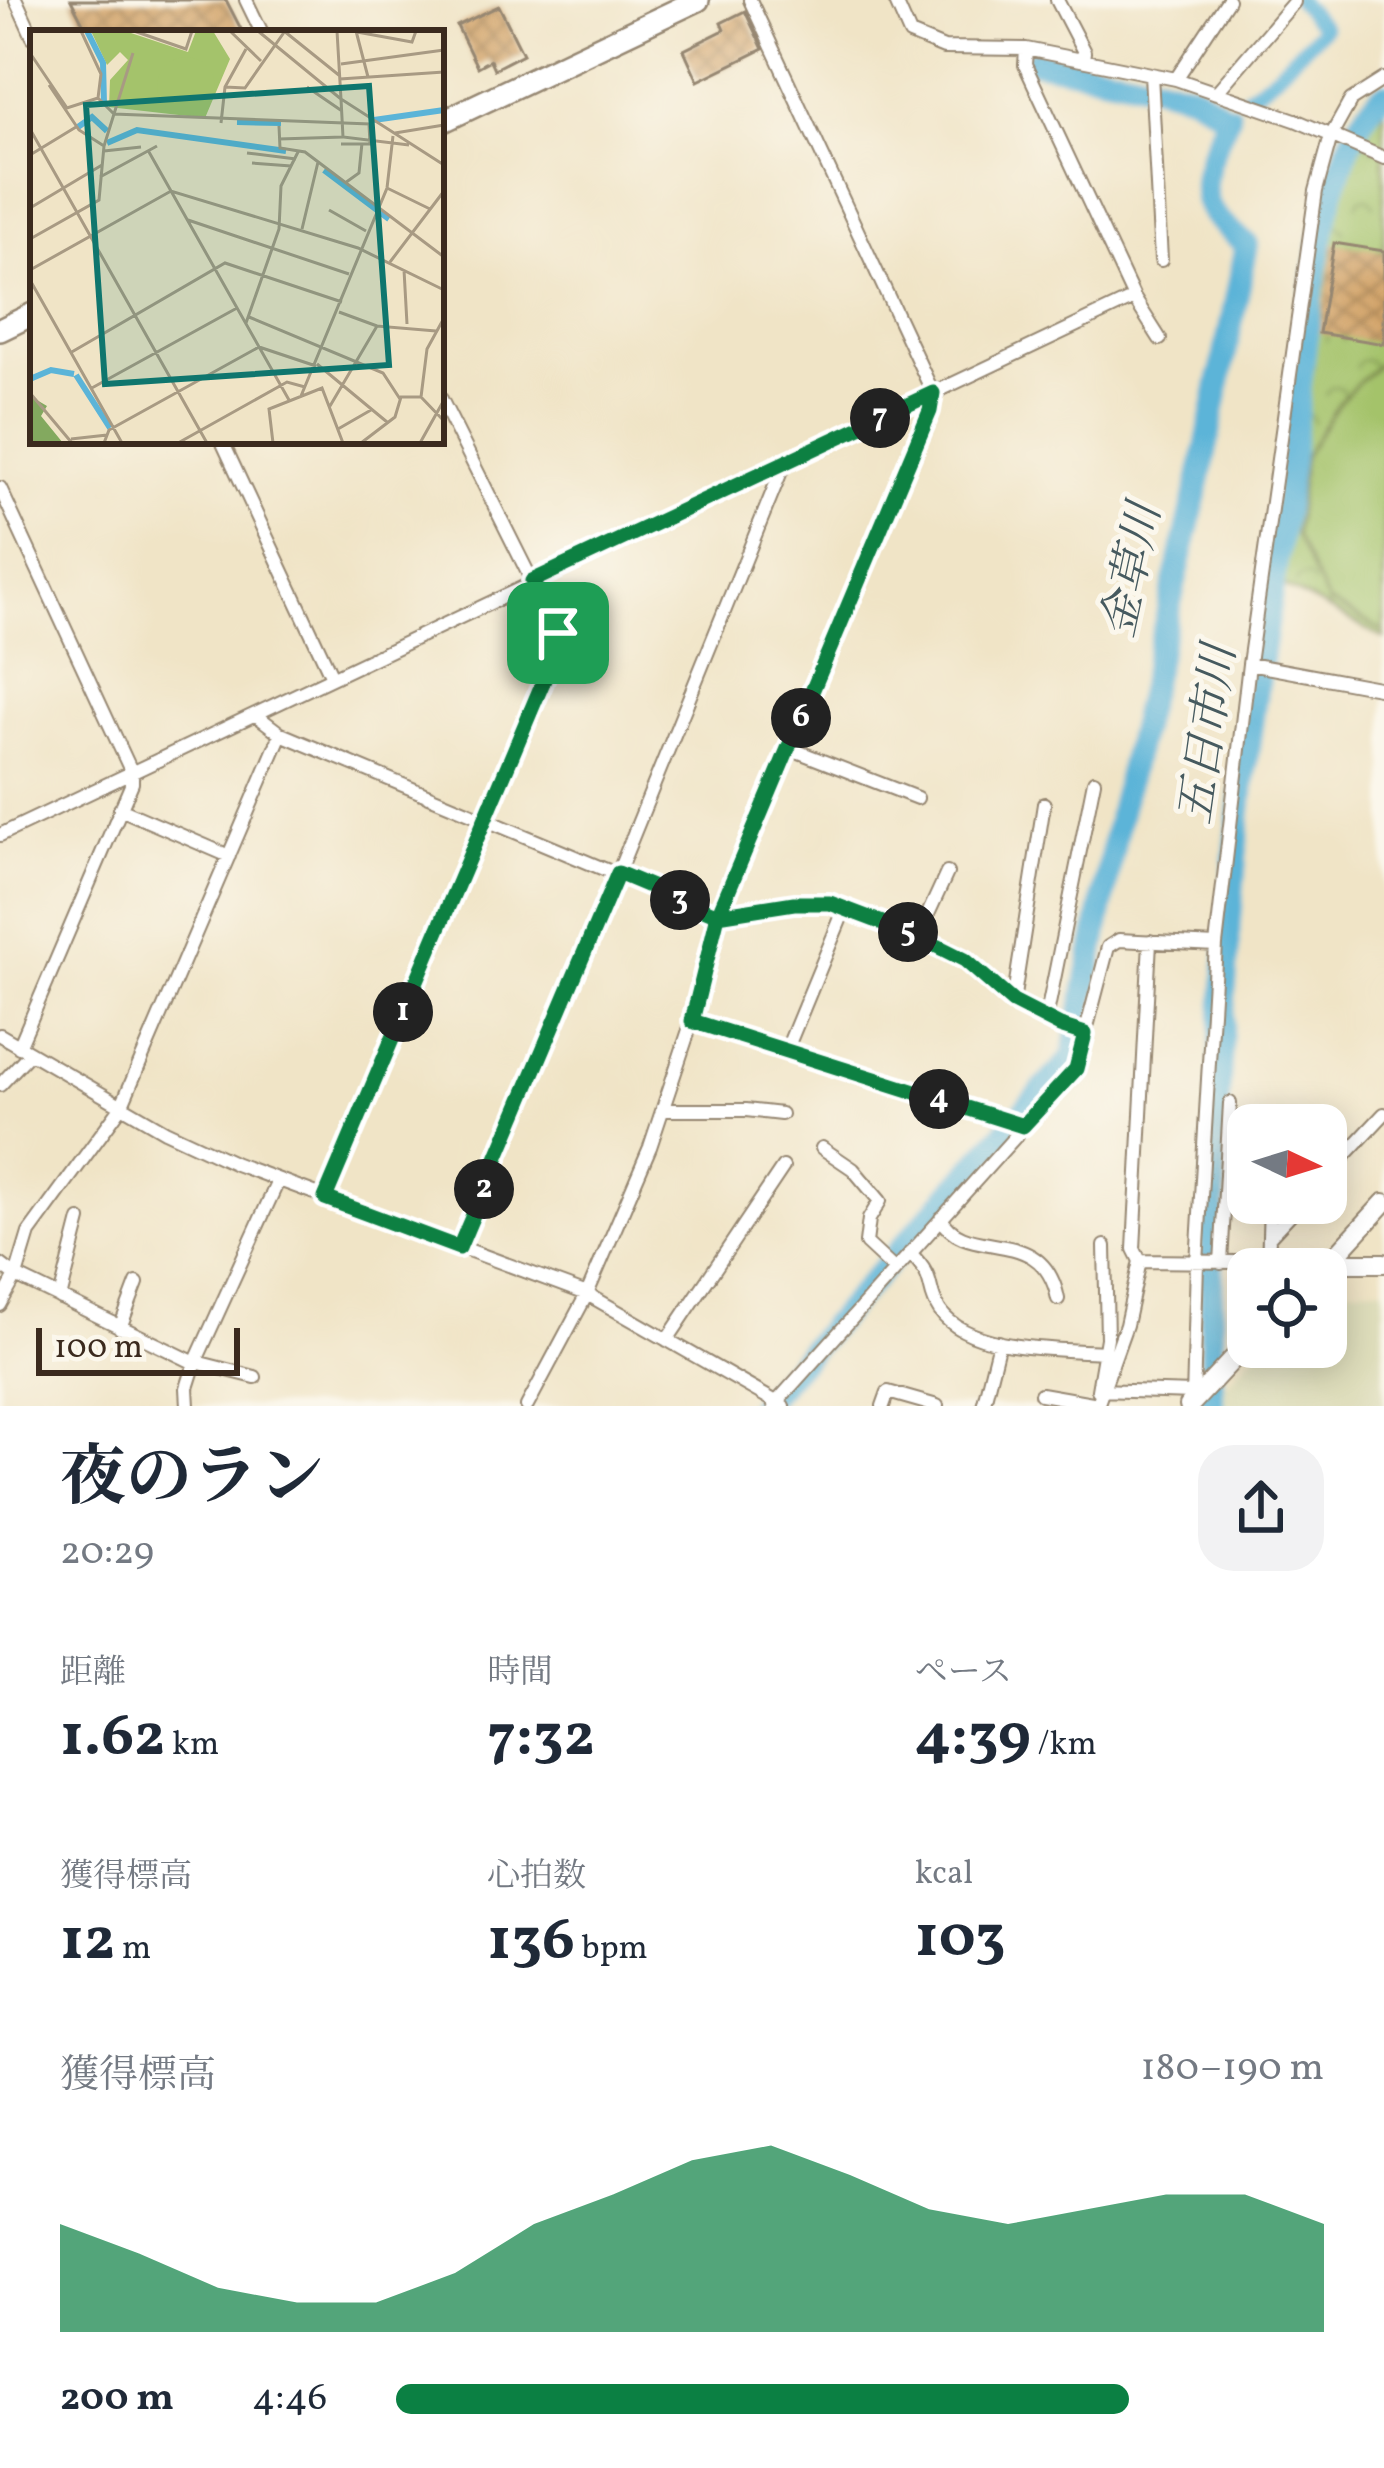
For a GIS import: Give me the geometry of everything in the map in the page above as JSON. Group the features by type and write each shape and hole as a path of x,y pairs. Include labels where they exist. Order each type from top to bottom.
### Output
{"main road":[{"path":"444,121 698,0"},
{"path":"0,330 30,315"},
{"path":"1342,1248 1384,1203"},
{"path":"1347,1265 1384,1263"},
{"path":"1196,1396 1227,1365"}],"street":[{"path":"16,0 30,30"},
{"path":"246,0 261,30"},
{"path":"527,1406 587,1294 663,1110 692,1021 718,915 930,411 933,393 750,0"},
{"path":"895,0 910,34 944,48 1026,49 1175,79 1384,158"},
{"path":"1057,0 1084,52 1083,60"},
{"path":"1175,79 1228,0"},
{"path":"1216,93 1294,2"},
{"path":"1026,49 1025,65 1134,298 1160,340"},
{"path":"1151,74 1161,260"},
{"path":"1041,1394 1099,1401 1196,1396 1197,1263 1216,945 1249,664 1316,191 1330,136 1351,100 1384,79"},
{"path":"0,835 1134,298"},
{"path":"325,1198 557,649 558,633 444,405"},
{"path":"223,444 332,677"},
{"path":"459,1248 784,464"},
{"path":"0,488 132,772 132,783 24,1050 0,1085"},
{"path":"1249,664 1384,689"},
{"path":"256,715 281,734 718,915 794,903 830,903 918,936 965,960 1013,1002 1079,1032"},
{"path":"0,1305 16,1276 29,1233 121,1107 281,734"},
{"path":"789,748 917,798"},
{"path":"1046,1019 1094,781"},
{"path":"1013,1002 1044,804"},
{"path":"120,809 229,856"},
{"path":"918,936 947,873"},
{"path":"786,1051 845,908"},
{"path":"0,1035 165,1131 278,1181 587,1294 778,1405 889,1264 910,1253 1076,1069 1079,1032 1108,947 1119,940 1216,945"},
{"path":"1099,1401 1126,1325 1139,1262 1134,1249 1150,941"},
{"path":"692,1021 1023,1126"},
{"path":"1221,1263 1230,1103"},
{"path":"663,1110 781,1114"},
{"path":"1347,1154 1384,1114"},
{"path":"822,1148 853,1168 880,1201 864,1237 889,1264"},
{"path":"667,1340 783,1167"},
{"path":"188,1406 187,1388 196,1363 278,1181"},
{"path":"941,1218 954,1235 1032,1255 1048,1271 1058,1299"},
{"path":"60,1298 80,1220"},
{"path":"1269,1224 1269,1248"},
{"path":"1269,1237 1281,1224"},
{"path":"1099,1401 1105,1352 1105,1246"},
{"path":"910,1253 928,1271 938,1309 955,1324 1000,1342 1105,1352"},
{"path":"1139,1262 1227,1263"},
{"path":"0,1264 196,1363 255,1376"},
{"path":"120,1328 137,1283"},
{"path":"983,1406 1000,1342"},
{"path":"884,1406 888,1392 937,1406"}],"shaded area":[{"path":"1384,1287 1384,1406 1219,1406 1218,1393 1241,1368 1347,1368 1347,1288"}],"green space":[{"path":"1384,103 1384,638 1279,584 1329,237 1349,159 1368,117"},
{"path":"1384,358 1384,631 1328,602 1295,534 1304,457 1341,400"}],"building":[{"path":"71,0 226,0 241,30 86,30"},
{"path":"499,6 523,54 494,69 490,60 477,67 457,26"},
{"path":"745,11 763,49 698,81 684,50 724,30 721,23"},
{"path":"1334,243 1384,251 1384,344 1319,333"}],"waterway":[{"path":"1248,95 1323,28 1298,0"},
{"name":"金草川","path":"1036,61 1142,82"},
{"name":"金草川","path":"1018,1117 1073,1058 1119,816 1200,478 1247,245 1218,220 1206,200 1209,163 1228,117 1195,95 1156,85"},
{"name":"五日市川","path":"1212,1406 1216,1138 1245,770 1316,267 1342,162 1361,122 1384,94"},
{"name":"金草川","path":"1228,117 1233,111"},
{"name":"金草川","path":"760,1406 1008,1129"}],"route":[{"path":"558,633 532,581 933,393 930,411 718,915 794,903 830,903 965,960 1013,1002 1085,1034 1076,1069 1023,1126 692,1021 718,915 618,873 459,1248 325,1198 557,649 558,633"}]}
